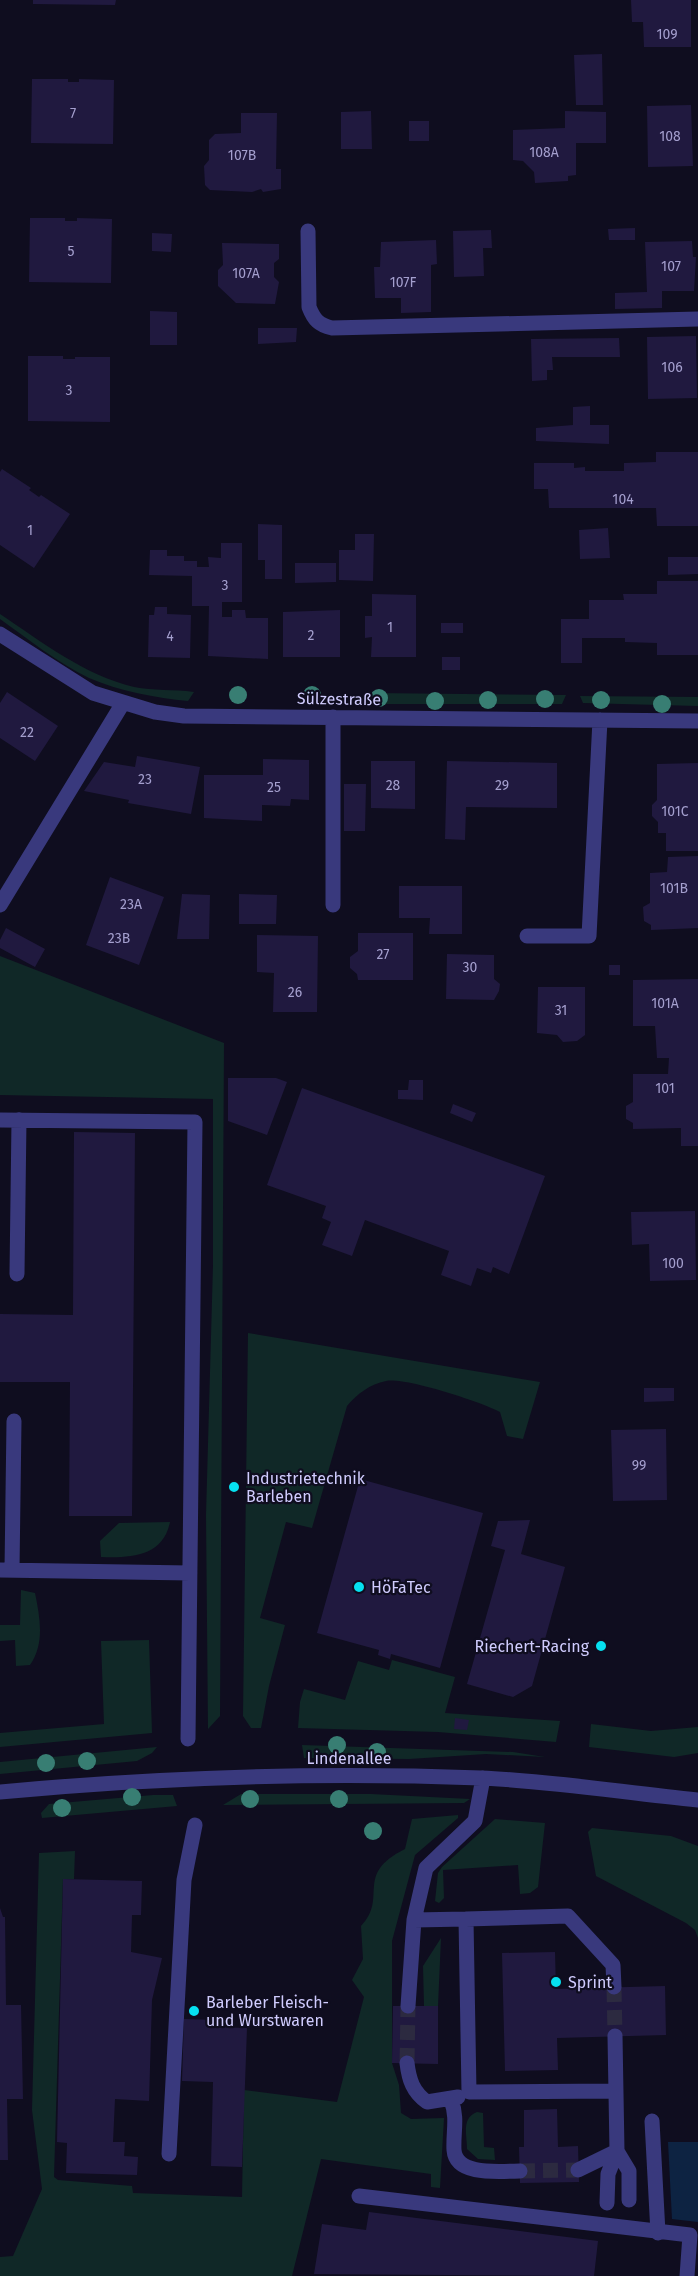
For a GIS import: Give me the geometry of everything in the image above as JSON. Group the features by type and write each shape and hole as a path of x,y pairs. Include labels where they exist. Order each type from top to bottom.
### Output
{"street":[{"path":"308,231 309,307 313,317 322,326 332,328 698,319"},
{"name":"Sülzestraße","path":"0,634 93,693 123,703 184,716 698,721"},
{"path":"0,905 123,703"},
{"path":"333,717 333,905"},
{"path":"527,936 590,936 600,720"},
{"path":"0,1120 195,1122 188,1739"},
{"path":"17,1274 19,1120"},
{"path":"14,1421 6,1570 190,1573"},
{"name":"Lindenallee","path":"0,1792 202,1778 376,1775 483,1779 698,1800"},
{"path":"408,2006 414,1920 426,1868 475,1821 483,1779"},
{"path":"170,2154 184,1880 195,1825"},
{"path":"414,1920 568,1916 613,1965 614,1987"},
{"path":"466,1919 469,2092"},
{"path":"606,2203 608,2174 617,2151 615,2036"},
{"path":"407,2063 409,2079 417,2095 427,2102 451,2100 469,2092 616,2091"},
{"path":"451,2100 457,2114 454,2152 460,2163 479,2171 520,2171"},
{"path":"652,2121 658,2233"},
{"path":"578,2170 617,2151"},
{"path":"617,2151 629,2171 629,2200"},
{"path":"359,2196 690,2235 687,2276"}],"green space":[{"path":"0,614 81,666 116,682 149,689 194,692 188,701 176,700 101,683 66,665 32,643 0,619"},
{"path":"371,693 566,695 562,704 377,704"},
{"path":"580,696 698,697 698,706 583,703"},
{"path":"0,956 224,1043 220,1716 208,1729 206,1515 213,1265 213,1099 0,1095"},
{"path":"248,1333 540,1382 523,1439 507,1436 500,1412 461,1397 409,1383 386,1381 375,1384 347,1406 312,1528 286,1522 260,1618 285,1625 261,1728 251,1728 243,1716"},
{"path":"170,1522 166,1534 153,1549 134,1556 101,1557 100,1541 119,1523"},
{"path":"21,1590 35,1593 40,1630 38,1648 30,1665 16,1666 15,1640 0,1641 0,1625 20,1625"},
{"path":"149,1640 152,1733 0,1747 0,1733 104,1724 101,1641"},
{"path":"392,1660 455,1677 445,1713 560,1721 556,1742 438,1732 298,1728 300,1702 304,1689 345,1700 358,1661 389,1670"},
{"path":"591,1724 651,1731 698,1727 698,1753 674,1757 589,1747"},
{"path":"302,1745 513,1752 545,1757 486,1754 409,1759 304,1758"},
{"path":"157,1747 152,1753 137,1761 0,1774 0,1762"},
{"path":"241,1794 371,1794 470,1799 464,1803 223,1805"},
{"path":"173,1795 177,1806 42,1818 41,1813 49,1804"},
{"path":"458,1815 458,1818 415,1855 392,1941 392,2063 399,2085 401,2113 411,2119 444,2118 440,2188 431,2187 431,2174 321,2159 292,2276 0,2276 0,2257 13,2256 42,2189 32,2110 39,1853 75,1851 74,1879 63,1879 54,2177 58,2180 132,2186 133,2193 242,2197 244,2090 337,2102 364,1997 352,1980 363,1959 361,1926 369,1915 376,1877 380,1868 389,1859 405,1849 412,1819"},
{"path":"495,1819 545,1823 538,1887 530,1893 520,1894 518,1865 443,1870 444,1898 439,1903 435,1901 438,1873 442,1867"},
{"path":"592,1828 671,1836 698,1846 698,1938 695,1930 686,1923 596,1876 588,1832"},
{"path":"441,1938 438,2006 424,2006 423,1966"},
{"path":"477,2112 483,2113 484,2147 494,2148 495,2160 478,2159 467,2149 467,2123 469,2118"}],"water":[{"path":"668,2142 698,2142 698,2222 672,2219"}],"building":[{"path":"33,0 116,0 115,5 33,4"},
{"path":"631,0 691,0 691,47 644,47 643,22 632,22"},
{"path":"602,54 603,105 576,105 574,55"},
{"path":"32,79 68,79 68,82 79,82 79,79 114,80 113,144 31,143"},
{"path":"691,105 693,166 648,167 647,106"},
{"path":"371,111 372,149 341,149 341,112"},
{"path":"565,111 606,112 606,143 576,143 576,175 568,176 568,181 535,183 534,172 523,161 513,160 513,130 565,128"},
{"path":"241,113 277,113 276,169 281,169 281,189 263,192 261,189 252,192 210,190 205,185 204,166 209,160 209,140 215,134 241,133"},
{"path":"409,121 429,121 429,141 409,141"},
{"path":"30,218 65,218 65,221 77,221 77,218 112,219 111,283 29,282"},
{"path":"635,228 635,240 609,240 608,229"},
{"path":"491,230 492,248 483,248 484,276 454,277 453,231"},
{"path":"152,233 172,234 171,252 152,251"},
{"path":"436,240 437,264 431,265 431,312 401,313 401,298 375,298 374,267 380,267 381,242"},
{"path":"692,241 693,257 696,257 694,291 662,291 662,308 615,309 615,293 647,292 645,242"},
{"path":"222,243 279,244 279,259 274,263 274,277 279,282 275,304 236,303 218,286 218,270 223,265"},
{"path":"150,311 177,312 177,345 150,345"},
{"path":"258,328 297,328 296,342 258,344"},
{"path":"696,336 697,398 648,399 647,337"},
{"path":"619,338 620,357 552,357 553,370 547,370 547,380 532,381 531,339"},
{"path":"28,356 63,356 63,359 110,357 110,422 28,421"},
{"path":"590,406 590,425 609,425 609,444 536,441 536,428 573,425 573,407"},
{"path":"656,452 698,452 698,526 657,526 656,508 549,508 548,489 534,489 534,463 574,463 574,468 585,467 585,471 624,471 624,463 656,462"},
{"path":"2,469 31,488 29,490 39,497 41,495 70,514 34,568 0,545 0,472"},
{"path":"258,524 282,525 282,579 265,579 265,560 258,560"},
{"path":"608,528 610,558 580,559 579,530"},
{"path":"355,534 374,534 373,581 339,580 339,550 355,550"},
{"path":"221,543 242,543 242,602 222,602 222,617 232,617 232,610 245,610 246,618 268,618 268,659 208,656 209,606 192,606 192,576 149,575 150,550 167,550 167,556 184,556 184,561 197,561 197,567 209,567 208,557 221,558"},
{"path":"668,557 698,557 698,574 668,575"},
{"path":"295,563 336,563 336,582 295,583"},
{"path":"657,581 698,581 698,655 657,655 657,643 625,642 625,638 582,638 582,663 561,663 561,619 589,619 589,600 624,600 623,594 657,594"},
{"path":"372,594 416,595 416,657 371,657 372,637 365,638 365,616 372,616"},
{"path":"155,607 167,607 167,614 191,615 190,658 148,657 149,615 154,615"},
{"path":"340,610 340,657 283,657 283,612"},
{"path":"441,623 463,623 463,633 441,633"},
{"path":"442,657 460,657 460,670 442,670"},
{"path":"7,692 58,726 35,761 0,738 0,703"},
{"path":"137,756 200,767 191,814 128,803 129,800 84,791 104,762 135,767"},
{"path":"263,759 309,760 309,800 291,799 290,806 262,805 262,821 204,818 204,775 263,775"},
{"path":"371,761 415,761 415,809 371,808"},
{"path":"447,761 557,763 557,808 466,807 465,840 445,839"},
{"path":"698,763 698,851 666,851 666,833 658,833 658,822 652,816 652,805 657,800 657,764"},
{"path":"344,784 366,784 365,831 344,831"},
{"path":"698,856 698,928 651,930 651,925 644,921 643,907 650,903 650,873 667,872 668,857"},
{"path":"110,877 164,897 139,965 86,945"},
{"path":"399,886 462,886 462,934 429,934 430,918 399,918"},
{"path":"182,894 210,895 209,939 177,939"},
{"path":"239,894 277,895 276,924 239,924"},
{"path":"6,928 45,949 35,967 0,948 0,940"},
{"path":"358,933 413,933 413,980 358,980 357,974 350,968 350,957 358,951"},
{"path":"257,935 318,936 317,1012 273,1012 274,973 257,972"},
{"path":"447,954 494,955 494,979 500,984 494,1000 446,999"},
{"path":"609,965 620,965 620,975 609,975"},
{"path":"698,979 698,1146 681,1146 681,1128 633,1129 633,1123 626,1119 626,1106 633,1102 633,1074 668,1074 669,1058 657,1058 655,1026 633,1026 633,980"},
{"path":"538,987 585,987 585,1035 577,1041 563,1042 557,1035 537,1033"},
{"path":"228,1078 276,1078 287,1082 267,1135 228,1121"},
{"path":"409,1080 423,1080 423,1100 398,1099 398,1090 408,1090"},
{"path":"302,1088 545,1176 509,1274 493,1267 491,1273 477,1268 471,1286 441,1275 449,1251 365,1220 352,1256 322,1245 331,1222 322,1218 326,1206 267,1185"},
{"path":"453,1104 476,1113 472,1122 450,1113"},
{"path":"74,1132 135,1133 132,1516 69,1516 70,1382 0,1382 0,1314 73,1315"},
{"path":"695,1211 696,1280 650,1281 649,1244 632,1245 631,1212"},
{"path":"644,1388 674,1388 674,1401 644,1402"},
{"path":"666,1429 667,1500 613,1501 611,1430"},
{"path":"360,1479 483,1513 440,1668 391,1654 390,1659 378,1655 379,1650 317,1633"},
{"path":"530,1520 521,1554 565,1567 532,1686 513,1697 467,1684 505,1550 491,1546 498,1521"},
{"path":"455,1718 469,1720 467,1730 454,1729"},
{"path":"63,1879 142,1881 141,1915 132,1915 131,1952 162,1958 152,2000 149,2101 115,2099 113,2142 125,2142 124,2156 138,2157 137,2175 66,2173 67,2143 57,2142"},
{"path":"0,1908 5,1917 6,2005 21,2005 23,2099 7,2099 8,2160 0,2160"},
{"path":"555,1952 556,1989 665,1986 666,2035 557,2038 558,2070 505,2071 502,1953"},
{"path":"393,2006 438,2006 438,2064 392,2063"},
{"path":"184,2019 215,2020 215,2027 247,2028 242,2167 211,2166 213,2082 182,2081"},
{"path":"557,2109 558,2147 578,2146 579,2182 520,2183 519,2147 524,2147 524,2110"},
{"path":"369,2212 598,2241 594,2276 314,2274 322,2224 366,2230"}],"tunnel":[{"path":"614,1987 615,2036"},
{"path":"407,2063 408,2006"},
{"path":"520,2171 578,2170"}],"place":[{"name":"Industrietechnik Barleben","path":"234,1487"},
{"name":"HöFaTec","path":"359,1587"},
{"name":"Riechert-Racing","path":"601,1646"},
{"name":"Sprint","path":"556,1982"},
{"name":"Barleber Fleisch- und Wurstwaren","path":"194,2011"}]}
